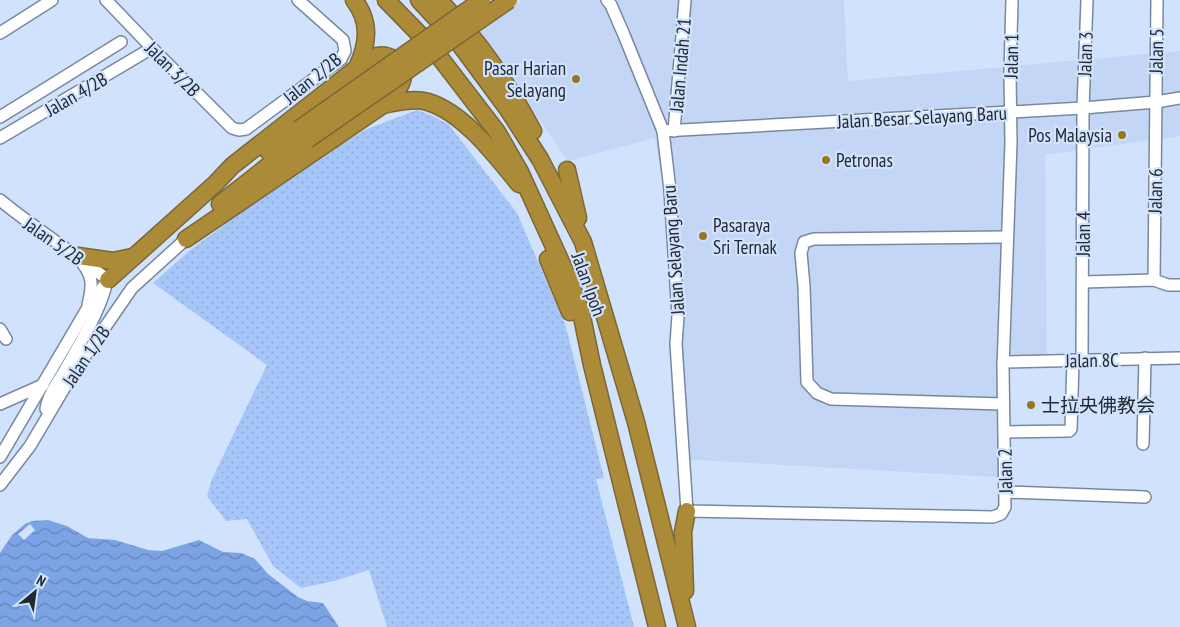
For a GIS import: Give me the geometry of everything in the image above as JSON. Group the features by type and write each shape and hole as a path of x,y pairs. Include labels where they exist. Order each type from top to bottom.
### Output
{"highway":[{"path":"354,0 361,9 366,23 363,55 357,68"},
{"name":"Jalan Ipoh","path":"386,0 431,46 497,132 520,172 570,282 581,312 592,365 657,627"},
{"name":"Jalan Ipoh","path":"419,0 459,42 535,151 583,242 636,422 687,624"},
{"path":"438,0 477,42 515,97 541,145 567,210"},
{"path":"186,239 216,207 268,166 303,134 482,0"},
{"path":"215,184 303,134 509,0"},
{"path":"108,280 215,184 232,166 367,60 377,56 386,56 394,59 401,65 404,72 403,80 399,88 383,105 186,239"},
{"path":"383,105 398,101 414,100 428,102 458,117 510,173 531,199"},
{"path":"567,170 583,242"},
{"path":"538,237 592,365"},
{"path":"78,256 112,261 134,256"},
{"path":"660,514 672,525 676,526 687,511"},
{"path":"687,511 683,532 687,624"}],"street":[{"path":"0,32 52,0"},
{"name":"Jalan 3/2B","path":"106,0 232,128 246,129"},
{"name":"Jalan 2/2B","path":"246,129 341,59 345,51 343,40 298,0"},
{"name":"Jalan Selayang Baru","path":"607,0 669,131 670,190 678,307 676,344 687,511"},
{"name":"Jalan Indah 21","path":"669,131 685,0"},
{"name":"Jalan 1","path":"1011,112 1012,0"},
{"name":"Jalan 3","path":"1083,108 1087,0"},
{"name":"Jalan 5","path":"1156,102 1157,0"},
{"path":"0,117 121,42"},
{"name":"Jalan 4/2B","path":"0,138 152,48"},
{"name":"Jalan Besar Selayang Baru","path":"669,131 1083,108 1156,102 1180,98"},
{"name":"Jalan 6","path":"1154,280 1156,102"},
{"name":"Jalan 4","path":"1004,432 1071,429 1078,359 1082,282 1083,108"},
{"name":"Jalan 2","path":"687,511 993,517 1004,511 1006,492 1003,362 1011,112"},
{"name":"Jalan 5/2B","path":"0,200 29,224 78,256 108,280"},
{"path":"1003,404 831,399 816,392 807,382 801,253 804,242 814,240 1007,237"},
{"name":"Jalan 1/2B","path":"0,485 30,446 72,375 132,288 186,239"},
{"path":"78,256 90,273 91,290 87,309"},
{"path":"43,422 47,403 98,311 108,280"},
{"name":"Jalan 1/2B","path":"0,457 87,309 108,280"},
{"path":"1082,282 1154,280 1168,285 1180,285"},
{"path":"1143,444 1145,358"},
{"name":"Jalan 8C","path":"1003,362 1180,358"},
{"path":"0,404 43,385"},
{"path":"1006,492 1145,496"}],"shaded area":[{"path":"522,0 844,0 848,81 1180,51 1180,136 1045,155 1047,363 1009,366 1012,478 679,459 674,319 667,209 655,138 568,161 479,33"},
{"path":"417,110 449,125 517,213 566,327 604,478 596,479 634,627 387,627 369,570 334,581 301,588 273,566 247,519 226,521 207,496 212,479 267,365 153,283 189,251 303,167 367,129"}],"water":[{"path":"48,520 67,526 88,538 115,540 148,550 162,551 199,540 223,552 241,553 255,559 268,574 298,597 307,601 323,603 339,627 0,627 0,553 12,535 25,524 32,521"}],"pier":[{"path":"30,524 35,530 24,540 18,534"}],"place":[{"name":"Pasar Harian Selayang","path":"576,79"},
{"name":"Pos Malaysia","path":"1122,135"},
{"name":"Petronas","path":"826,160"},
{"name":"Pasaraya Sri Ternak","path":"703,236"},
{"name":"士拉央佛教会","path":"1031,405"}]}
